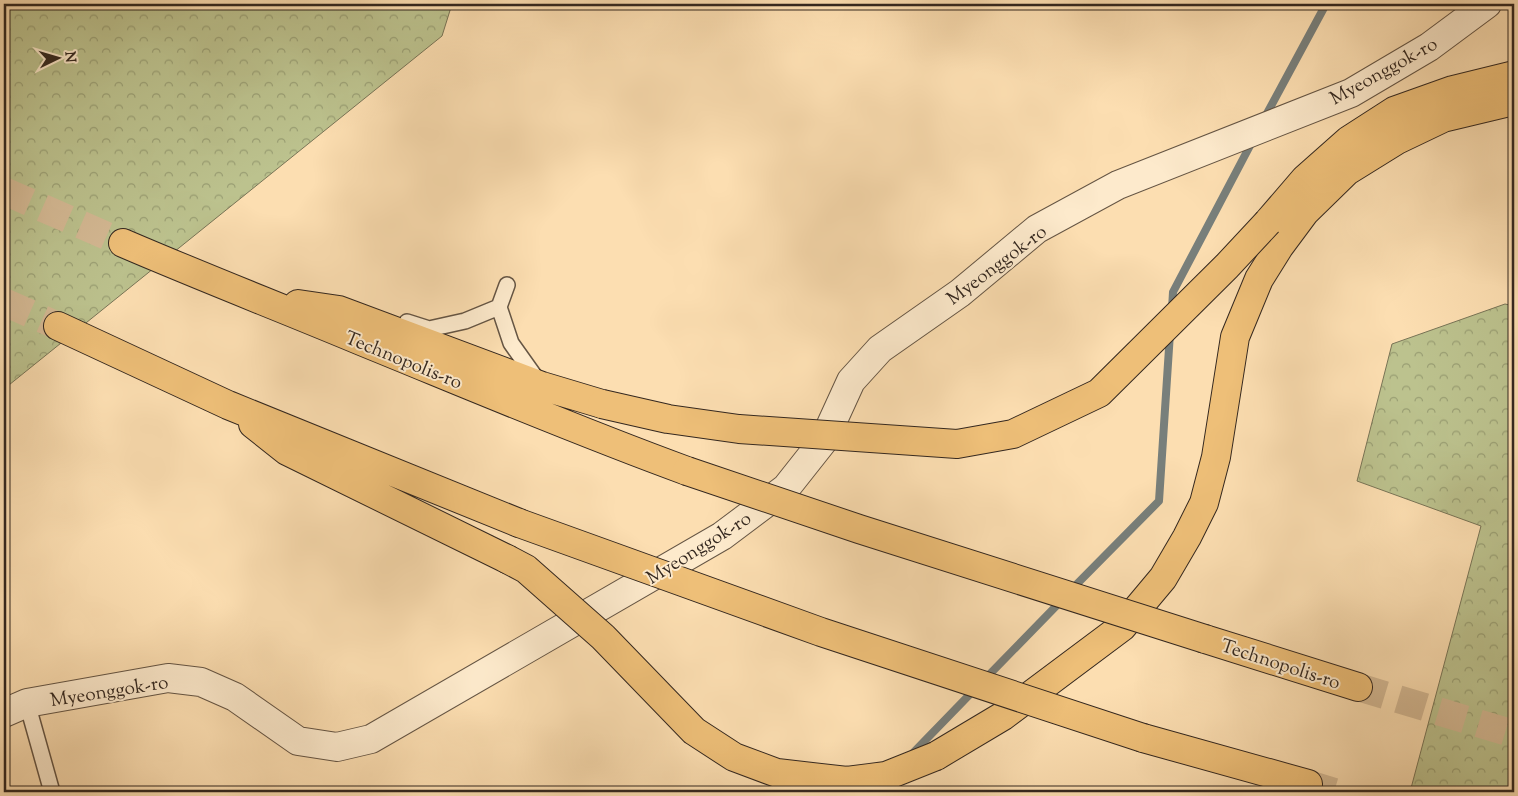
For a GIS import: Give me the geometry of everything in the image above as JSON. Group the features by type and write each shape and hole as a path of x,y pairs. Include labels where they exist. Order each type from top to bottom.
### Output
{"highway":[{"path":"258,298 339,310 542,386 602,404 668,419 739,429 957,444 1013,434 1099,393 1228,266 1305,179 1349,140 1394,111 1453,90 1514,75"},
{"path":"228,405 287,451 526,569 603,638 694,731 734,757 777,773 847,781 886,776 936,756 1003,716 1122,627 1163,578 1204,503 1216,456 1235,337 1259,278 1305,212 1347,171 1397,140 1442,118 1514,100"},
{"name":"Technopolis-ro","path":"123,244 576,429 687,471 859,529 1358,687"},
{"path":"58,326 228,405 519,523 822,632 1143,738 1308,784"}],"street":[{"name":"Myeonggok-ro","path":"15,708 168,678 200,682 234,697 298,740 337,747 371,739 722,536 786,488 824,440 851,381 880,349 960,293 1037,229 1118,186 1352,93 1429,47 1487,4"}],"lane":[{"path":"507,285 499,307 511,343 542,386"},
{"path":"339,310 385,316 429,329 465,321 499,307"},
{"path":"15,708 52,792"}],"green space":[{"path":"4,4 452,4 442,36 4,389"},
{"path":"1505,304 1514,306 1514,792 1410,792 1481,526 1357,481 1392,344"}],"waterway":[{"path":"1264,119 1326,4"},
{"path":"1172,309 1173,292 1253,140"},
{"path":"1071,590 1159,501 1170,333"},
{"path":"984,680 1063,599"},
{"path":"911,755 976,688"}],"tunnel":[{"path":"4,191 123,243"},
{"path":"4,302 58,326"},
{"path":"1358,687 1514,734"},
{"path":"1308,784 1334,792"}]}
